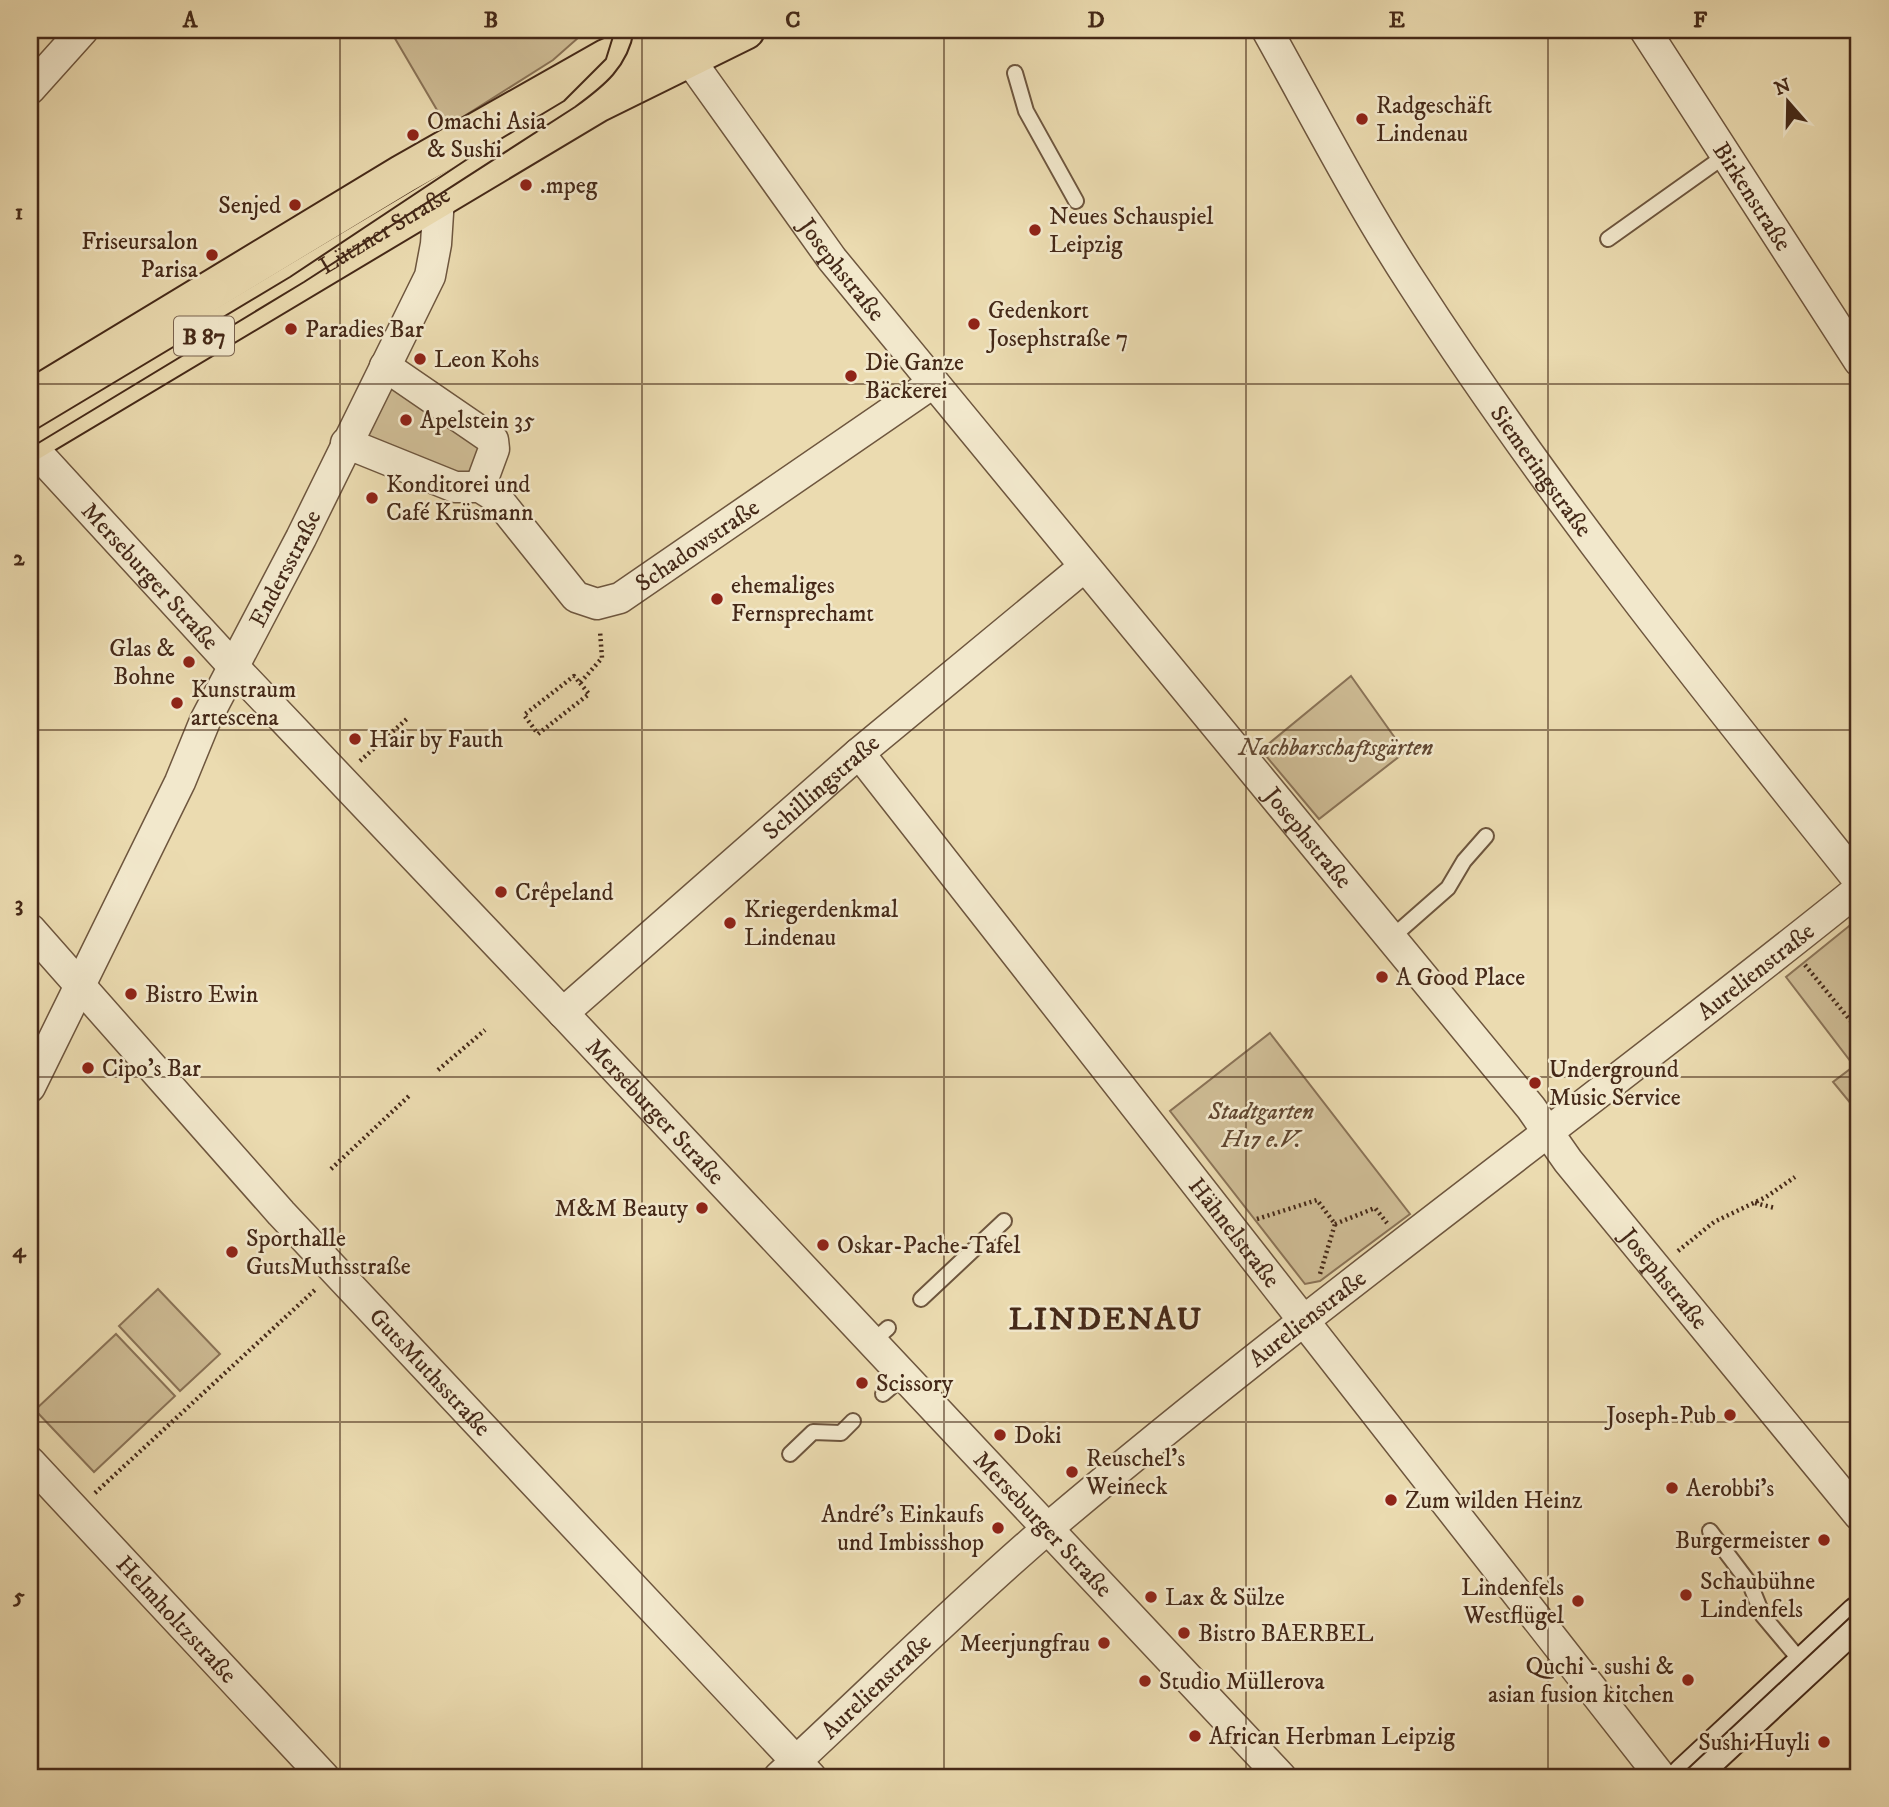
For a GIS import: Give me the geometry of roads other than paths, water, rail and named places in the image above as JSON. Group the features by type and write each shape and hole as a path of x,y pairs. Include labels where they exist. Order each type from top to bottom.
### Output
{"main road":[{"name":"Lützner Straße","path":"30,400 628,40 680,43 745,30"},
{"name":"Lützner Straße","path":"30,443 597,103 680,43"}],"street":[{"path":"30,89 83,30"},
{"name":"Siemeringstraße","path":"1266,30 1411,281 1546,478 1650,621 1859,881"},
{"name":"Birkenstraße","path":"1646,30 1859,361"},
{"path":"597,103 616,78 628,40"},
{"name":"Josephstraße","path":"680,43 832,259 1531,1108 1549,1134 1859,1515"},
{"path":"429,161 402,187 395,206 429,276"},
{"name":"Endersstraße","path":"30,1087 180,782 205,721 301,538 429,276 436,244 439,198"},
{"path":"346,443 455,487 480,487 494,449 493,440 488,434 384,366"},
{"name":"Schadowstraße","path":"480,487 496,497 576,597 597,604 620,598 933,383"},
{"name":"Merseburger Straße","path":"30,443 233,666 563,1013 880,1336 893,1385 1046,1530 1281,1777"},
{"name":"Schillingstraße","path":"563,1013 859,753 1084,567"},
{"name":"Hähnelstraße","path":"859,753 1661,1777"},
{"name":"Aurelienstraße","path":"795,1772 1046,1530 1403,1242 1549,1134 1859,889"},
{"name":"GutsMuthsstraße","path":"30,929 79,988 795,1772"},
{"name":"Helmholtzstraße","path":"35,1473 76,1511 324,1777"},
{"path":"1686,1777 1859,1616"}],"lane":[{"path":"1015,73 1026,111 1076,201"},
{"path":"1608,239 1726,155"},
{"path":"1390,939 1448,888 1464,861 1486,836"},
{"path":"921,1299 1004,1222"},
{"path":"790,1454 813,1432 841,1433 853,1421"},
{"path":"1710,1531 1750,1584 1763,1616 1805,1666"}],"tram line":[{"path":"30,433 290,277 469,158 564,101 606,59 615,30"},
{"path":"30,448 304,282 575,107 613,75 626,55 634,30"},
{"path":"1679,1777 1859,1609"}],"place":[{"name":"Radgeschäft Lindenau","path":"1362,119"},
{"name":"Omachi Asia & Sushi","path":"413,135"},
{"name":".mpeg","path":"526,185"},
{"name":"Senjed","path":"295,205"},
{"name":"Neues Schauspiel Leipzig","path":"1035,230"},
{"name":"Friseursalon Parisa","path":"212,255"},
{"name":"Gedenkort Josephstraße 7","path":"974,324"},
{"name":"Paradies Bar","path":"291,329"},
{"name":"Leon Kohs","path":"420,359"},
{"name":"Die Ganze Bäckerei","path":"851,376"},
{"name":"Apelstein 35","path":"406,420"},
{"name":"Konditorei und Café Krüsmann","path":"372,498"},
{"name":"ehemaliges Fernsprechamt","path":"717,599"},
{"name":"Glas & Bohne","path":"189,662"},
{"name":"Kunstraum artescena","path":"177,703"},
{"name":"Hair by Fauth","path":"355,739"},
{"name":"Crêpeland","path":"501,892"},
{"name":"Kriegerdenkmal Lindenau","path":"730,923"},
{"name":"A Good Place","path":"1382,977"},
{"name":"Bistro Ewin","path":"131,994"},
{"name":"Cipo's Bar","path":"88,1068"},
{"name":"Underground Music Service","path":"1535,1083"},
{"name":"M&M Beauty","path":"702,1208"},
{"name":"Oskar-Pache-Tafel","path":"823,1245"},
{"name":"Sporthalle GutsMuthsstraße","path":"232,1252"},
{"name":"Scissory","path":"862,1383"},
{"name":"Joseph-Pub","path":"1730,1415"},
{"name":"Doki","path":"1000,1435"},
{"name":"Reuschel's Weineck","path":"1072,1472"},
{"name":"Aerobbi's","path":"1672,1488"},
{"name":"Zum wilden Heinz","path":"1391,1500"},
{"name":"André's Einkaufs und Imbissshop","path":"998,1528"},
{"name":"Burgermeister","path":"1824,1540"},
{"name":"Schaubühne Lindenfels","path":"1686,1595"},
{"name":"Lax & Sülze","path":"1151,1597"},
{"name":"Lindenfels Westflügel","path":"1578,1601"},
{"name":"Bistro BAERBEL","path":"1184,1633"},
{"name":"Meerjungfrau","path":"1104,1643"},
{"name":"Quchi - sushi & asian fusion kitchen","path":"1688,1680"},
{"name":"Studio Müllerova","path":"1145,1681"},
{"name":"African Herbman Leipzig","path":"1195,1736"},
{"name":"Sushi Huyli","path":"1824,1742"}],"district":[{"name":"LINDENAU","path":"1106,1318"}],"park label":[{"name":"Nachbarschaftsgärten","path":"1336,747"},
{"name":"Stadtgarten H17 e.V.","path":"1261,1125"}]}
